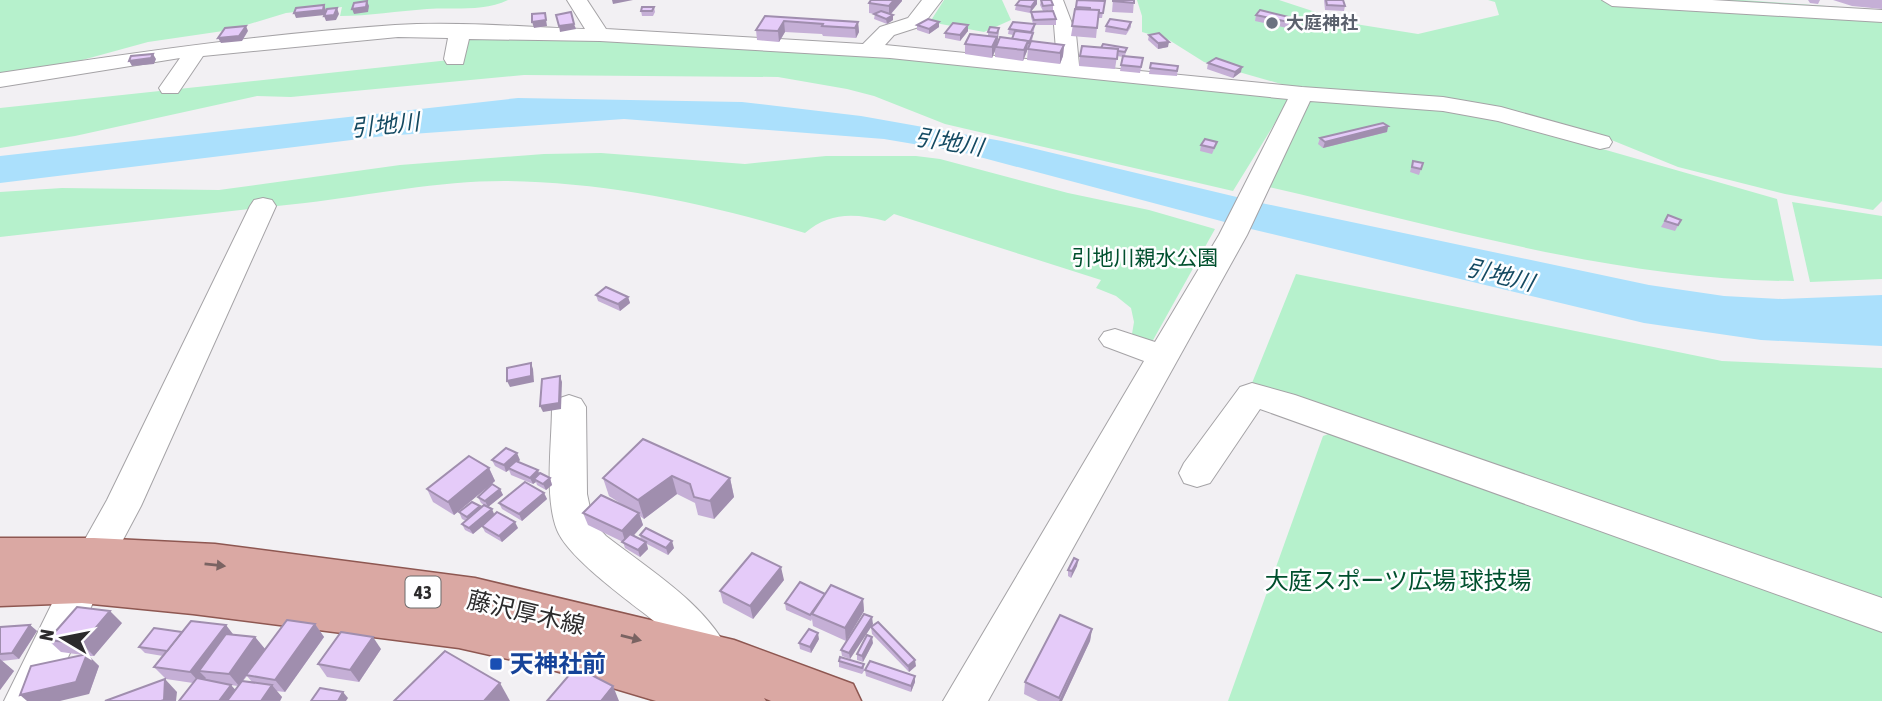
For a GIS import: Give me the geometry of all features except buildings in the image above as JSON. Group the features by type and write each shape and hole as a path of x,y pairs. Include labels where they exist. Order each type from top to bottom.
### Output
{"main road":[{"name":"藤沢厚木線","path":"0,557 88,570 193,593 458,626 539,644 739,701"},
{"name":"藤沢厚木線","path":"0,586 88,570 215,564 475,599 734,663 834,701"}],"street":[{"path":"578,0 600,35"},
{"path":"869,50 887,31 915,22 932,0"},
{"path":"1054,0 1067,36 1069,70"},
{"path":"1612,0 1882,16"},
{"path":"454,60 460,30"},
{"path":"0,80 196,50 398,31 460,30 600,35 869,50 1302,94 1471,107 1600,142"},
{"path":"170,88 196,50"},
{"path":"965,701 1233,235 1302,94"},
{"path":"26,701 88,570 123,506 263,206"},
{"path":"1115,339 1163,356"},
{"path":"1197,473 1252,395 1283,403 1882,615"},
{"path":"569,407 569,494 575,528 592,547 683,621 710,657"}],"green space":[{"path":"0,0 508,0 478,8 362,15 340,16 342,7 286,13 230,30 148,42 75,62 0,74"},
{"path":"944,0 1002,0 1011,20 984,32 930,22"},
{"path":"1137,0 1279,0 1349,23 1418,34 1499,15 1495,2 1488,0 1743,0 1882,10 1882,201 1873,210 1785,194 1678,167 1609,139 1472,104 1288,86 1204,62 1169,40 1142,32 1142,16"},
{"name":"引地川親水公園","path":"464,34 815,50 1291,97 1233,191 945,124 874,96 847,89 778,77 524,75 291,97 257,96 75,136 0,148 0,108 459,59"},
{"path":"1311,100 1470,111 1777,199 1794,281 1728,279 1594,261 1461,233 1264,186"},
{"name":"引地川親水公園","path":"601,153 745,164 826,156 916,156 940,159 1068,193 1149,210 1215,229 1152,342 1132,334 1134,322 1131,308 1116,296 1096,288 1101,280 894,214 885,221 853,216 833,218 805,233 657,196 581,185 504,181 429,186 305,203 0,237 0,192 62,188 219,190 400,165 544,154"},
{"path":"1792,202 1882,216 1882,279 1810,282"},
{"path":"1296,274 1722,361 1882,368 1882,598 1252,383"},
{"name":"大庭スポーツ広場 球技場","path":"1334,432 1882,618 1882,701 1228,701 1323,436"}],"water":[{"name":"引地川","path":"518,98 742,102 861,116 1002,141 1266,204 1649,285 1724,296 1782,299 1882,295 1882,346 1761,340 1644,323 1251,229 961,152 884,139 624,119 384,136 0,183 0,156"}],"place":[{"name":"大庭神社","path":"1272,23"},
{"name":"天神社前","path":"496,664"}]}
